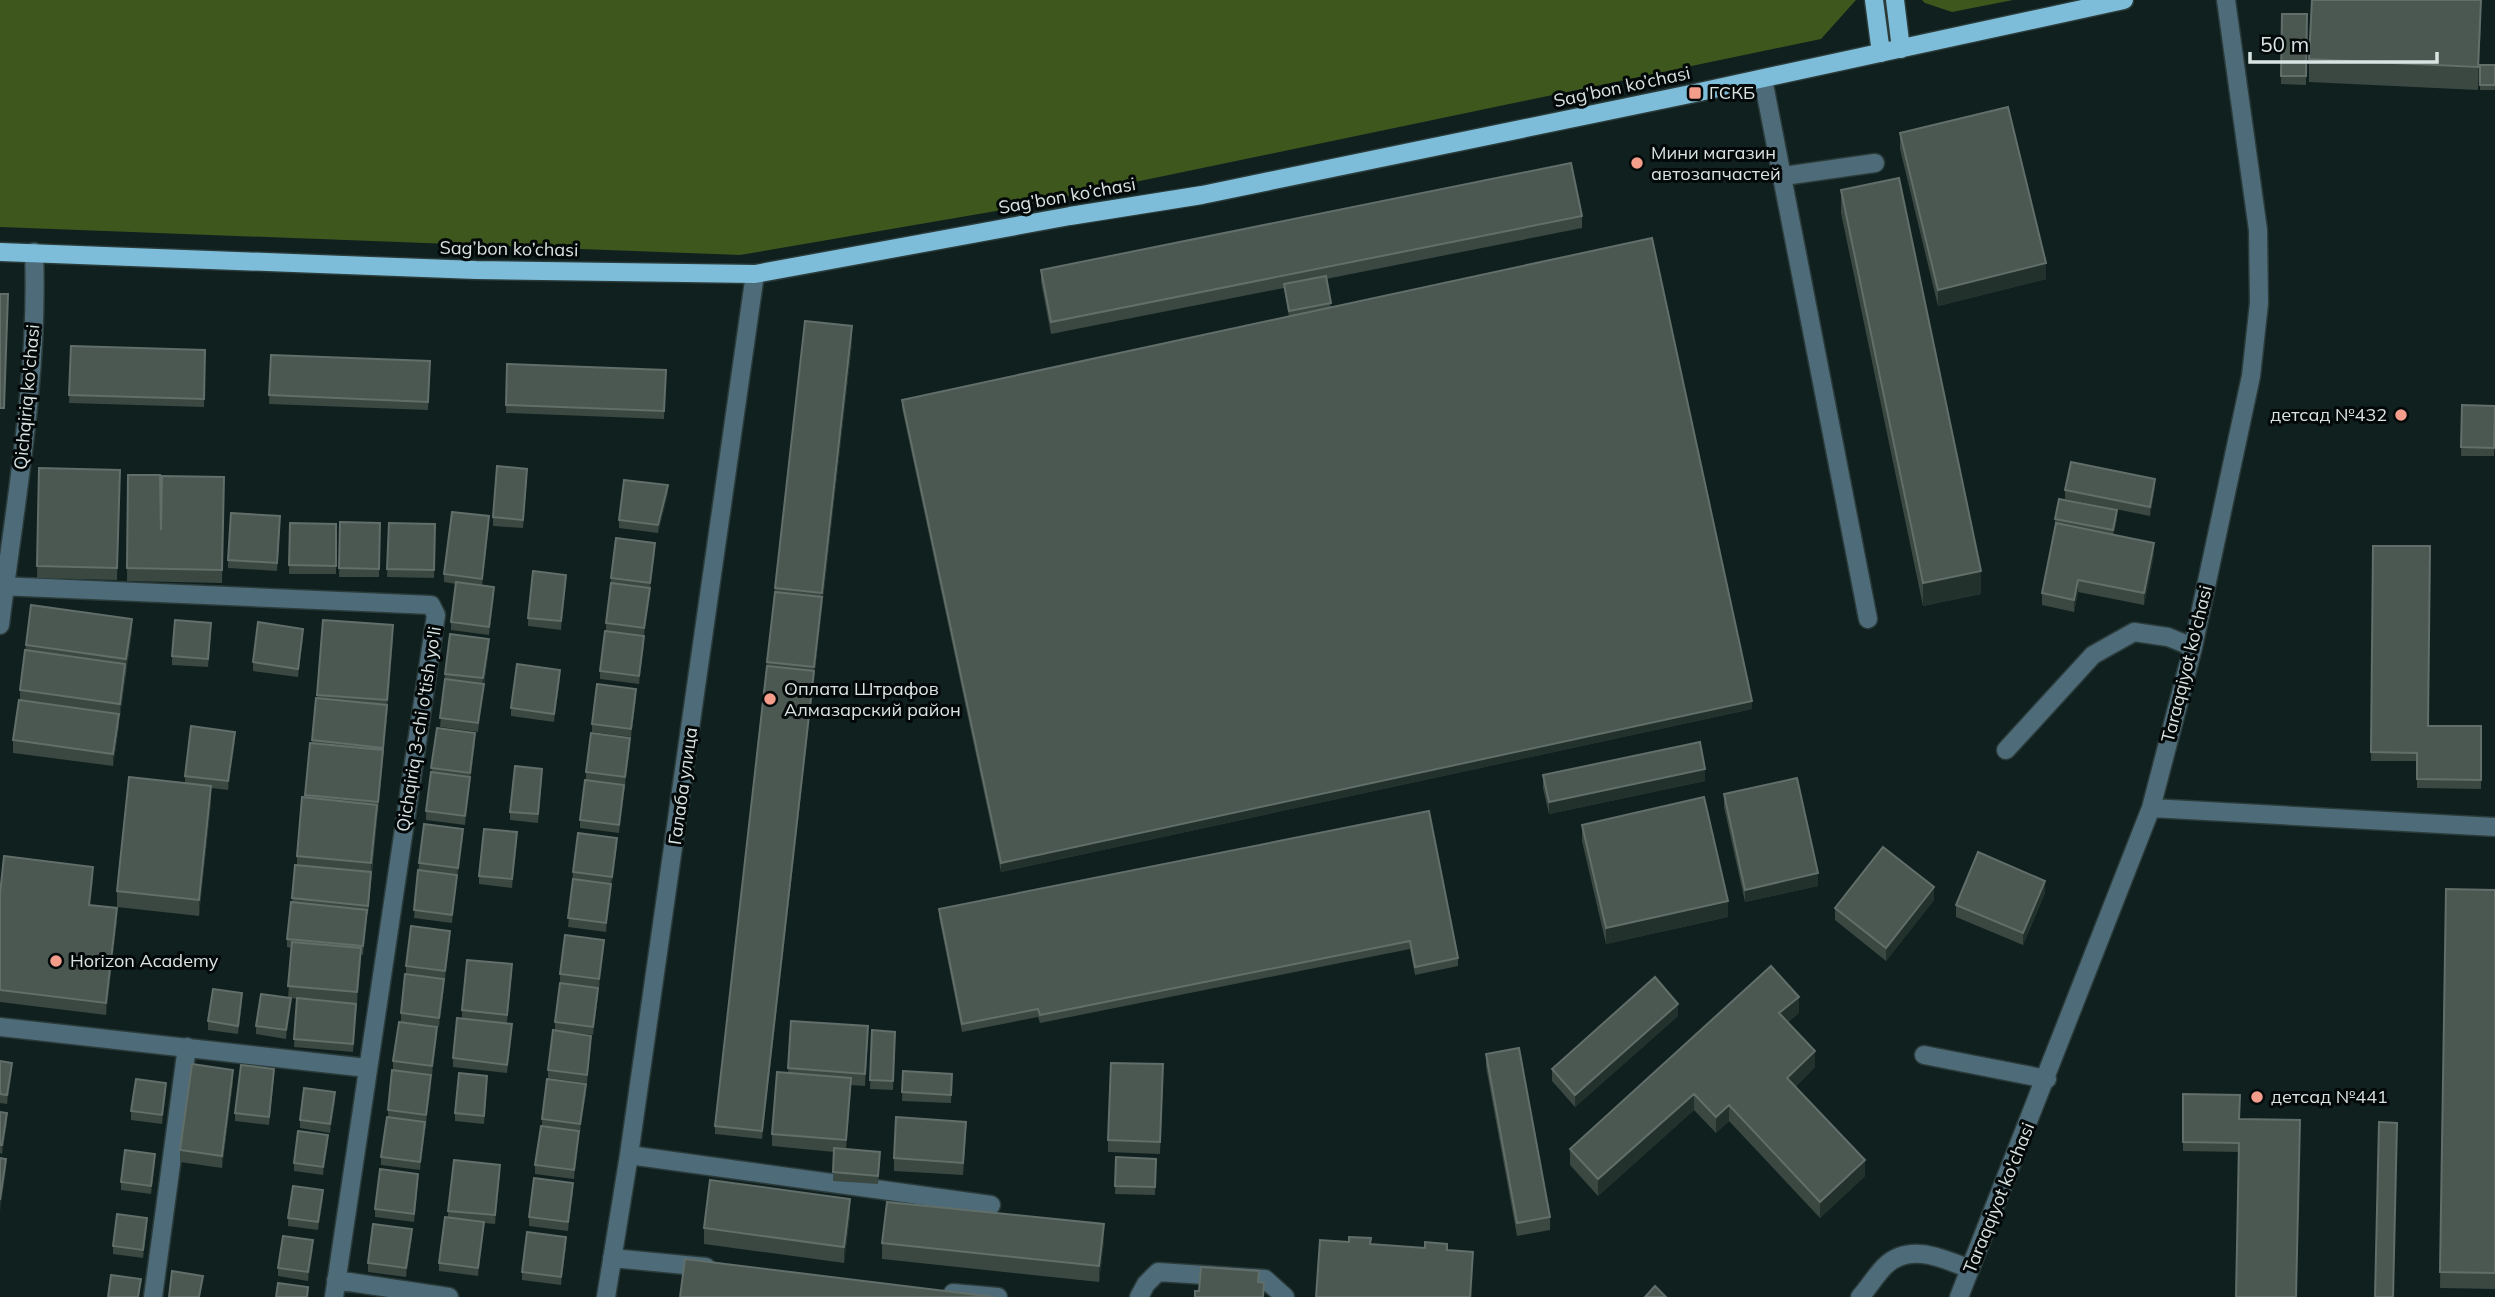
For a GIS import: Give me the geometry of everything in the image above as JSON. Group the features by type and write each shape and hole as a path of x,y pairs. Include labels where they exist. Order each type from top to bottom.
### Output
{"main road":[{"path":"1874,0 1881,53"},
{"path":"1895,0 1901,49"},
{"name":"Sag’bon ko’chasi","path":"0,252 476,270 755,274 1070,216 1202,195 1763,79 2124,0"}],"street":[{"name":"Taraqqiyot ko'chasi","path":"1959,1297 2151,808 2193,647 2244,413 2259,303 2258,230 2226,0"},
{"path":"1763,79 1868,619"},
{"path":"1784,176 1875,163"},
{"name":"Qichqiriq ko'chasi","path":"0,625 2,586 26,428 36,295 34,253"},
{"name":"Галаба улица","path":"606,1297 629,1155 755,274"},
{"name":"Qichqiriq 3-chi o'tish yo'li","path":"2,586 431,605 436,615 335,1289"},
{"path":"2006,750 2093,655 2134,632 2168,636 2193,647"},
{"path":"2151,808 2495,827"},
{"path":"0,1027 367,1069"},
{"path":"153,1297 187,1048"},
{"path":"1924,1055 2046,1079"},
{"path":"629,1155 991,1205"},
{"path":"1860,1297 1887,1264 1910,1253 1930,1254 1970,1269"},
{"path":"612,1258 722,1269"},
{"path":"1139,1297 1146,1284 1158,1272 1265,1279 1285,1297"},
{"path":"335,1289 449,1297"},
{"path":"929,1290 998,1297"}],"green space":[{"path":"0,0 1856,0 1821,39 996,211 740,255 0,227"},
{"path":"1922,0 2013,0 1952,12"}],"building":[{"path":"2312,0 2481,0 2478,67 2309,59"},
{"path":"2282,14 2307,14 2306,76 2281,76"},
{"path":"2480,65 2495,65 2495,85 2480,85"},
{"path":"2008,107 2046,263 1938,290 1900,133"},
{"path":"1571,163 1582,216 1051,322 1041,270"},
{"path":"1899,178 1981,571 1923,583 1841,190"},
{"path":"1652,238 1752,701 1001,863 902,400"},
{"path":"1326,276 1331,303 1289,311 1284,284"},
{"path":"0,294 8,294 4,408 0,408"},
{"path":"805,321 852,326 822,593 775,588"},
{"path":"71,346 205,350 204,399 69,395"},
{"path":"271,355 430,361 428,402 269,395"},
{"path":"507,364 666,370 664,411 506,405"},
{"path":"2462,405 2495,406 2494,448 2461,447"},
{"path":"2071,462 2155,479 2150,507 2065,490"},
{"path":"497,466 527,469 523,520 493,517"},
{"path":"39,468 120,470 117,568 37,566"},
{"path":"128,475 160,475 161,530 162,476 224,477 222,570 127,568"},
{"path":"624,480 668,485 658,525 619,520"},
{"path":"2059,499 2117,510 2113,530 2055,519"},
{"path":"452,512 489,516 482,579 444,574"},
{"path":"231,513 280,516 277,563 228,560"},
{"path":"340,522 380,523 379,569 339,568"},
{"path":"290,523 336,524 336,566 289,565"},
{"path":"389,523 435,524 434,570 387,569"},
{"path":"2056,523 2154,543 2144,593 2078,580 2074,600 2042,593"},
{"path":"616,538 655,543 650,583 611,578"},
{"path":"2373,546 2430,546 2428,726 2481,726 2481,780 2417,779 2417,753 2371,752"},
{"path":"533,571 566,575 561,621 528,618"},
{"path":"456,582 494,587 489,627 451,622"},
{"path":"611,583 650,588 644,628 606,623"},
{"path":"775,592 822,597 814,667 767,662"},
{"path":"31,605 132,619 126,659 26,645"},
{"path":"175,620 211,623 208,659 172,656"},
{"path":"323,620 393,625 387,700 317,695"},
{"path":"258,622 303,629 298,669 253,662"},
{"path":"605,631 644,636 639,676 600,671"},
{"path":"450,634 489,639 483,678 445,674"},
{"path":"25,650 125,664 120,704 20,690"},
{"path":"517,664 560,670 554,714 511,708"},
{"path":"767,666 814,671 762,1131 715,1126"},
{"path":"445,679 484,684 478,723 440,718"},
{"path":"597,684 636,689 631,729 592,724"},
{"path":"316,698 387,705 383,748 312,740"},
{"path":"19,700 119,714 113,754 13,740"},
{"path":"191,726 235,732 228,781 185,776"},
{"path":"437,728 475,733 470,773 431,768"},
{"path":"591,733 630,738 625,777 586,772"},
{"path":"1700,742 1705,769 1549,802 1543,775"},
{"path":"310,743 383,750 378,802 305,795"},
{"path":"515,766 542,769 538,814 510,812"},
{"path":"431,772 470,777 465,816 426,811"},
{"path":"129,777 211,786 199,900 117,891"},
{"path":"1797,778 1818,873 1745,890 1724,794"},
{"path":"585,780 624,785 619,825 580,820"},
{"path":"302,797 377,805 371,863 297,856"},
{"path":"1704,797 1728,901 1606,928 1582,825"},
{"path":"1429,811 1458,958 1415,967 1410,941 1040,1015 1038,1009 962,1024 939,909"},
{"path":"424,824 463,829 458,868 419,863"},
{"path":"484,829 517,832 512,879 479,876"},
{"path":"578,833 617,838 612,877 573,872"},
{"path":"1883,847 1934,887 1886,948 1835,908"},
{"path":"1978,852 2045,881 2023,933 1956,905"},
{"name":"Horizon Academy","path":"4,856 93,867 89,905 117,908 106,1003 0,990 0,894"},
{"path":"295,865 371,872 368,906 292,898"},
{"path":"418,870 457,875 452,915 414,910"},
{"path":"573,879 611,884 606,923 568,918"},
{"path":"2446,889 2495,890 2495,1273 2440,1272"},
{"path":"291,902 367,910 363,946 287,939"},
{"path":"411,926 450,931 445,971 406,966"},
{"path":"565,935 604,940 599,979 560,974"},
{"path":"292,942 361,948 357,992 288,986"},
{"path":"467,960 512,964 507,1015 462,1010"},
{"path":"1771,966 1799,997 1779,1013 1815,1051 1787,1078 1865,1160 1820,1202 1729,1105 1716,1117 1694,1094 1598,1179 1570,1149"},
{"path":"405,974 444,979 439,1018 401,1013"},
{"path":"1655,977 1678,1004 1575,1095 1552,1069"},
{"path":"560,983 598,988 593,1027 555,1022"},
{"path":"213,989 242,993 238,1026 208,1021"},
{"path":"261,994 291,998 286,1030 256,1026"},
{"path":"297,998 356,1004 353,1044 294,1039"},
{"path":"457,1018 512,1024 507,1065 453,1058"},
{"path":"791,1021 868,1026 865,1074 788,1068"},
{"path":"399,1022 437,1027 432,1066 393,1061"},
{"path":"553,1030 591,1036 587,1075 548,1070"},
{"path":"872,1030 895,1032 893,1081 870,1080"},
{"path":"1519,1048 1550,1217 1517,1223 1486,1054"},
{"path":"0,1061 12,1063 7,1095 0,1094"},
{"path":"1111,1063 1163,1064 1160,1142 1108,1140"},
{"path":"192,1064 233,1070 222,1156 180,1150"},
{"path":"241,1065 274,1069 269,1117 235,1113"},
{"path":"392,1070 431,1075 426,1115 388,1110"},
{"path":"903,1071 952,1074 951,1095 902,1092"},
{"path":"777,1072 851,1078 846,1140 772,1134"},
{"path":"459,1073 487,1076 484,1116 455,1113"},
{"path":"136,1079 166,1083 162,1115 131,1111"},
{"path":"547,1079 586,1084 580,1124 542,1119"},
{"path":"304,1088 335,1092 330,1124 300,1120"},
{"path":"2183,1094 2240,1095 2239,1119 2300,1120 2296,1297 2236,1297 2239,1143 2183,1142"},
{"path":"0,1112 7,1113 2,1145 0,1145"},
{"path":"387,1117 425,1122 420,1162 381,1157"},
{"path":"896,1117 966,1122 963,1163 894,1158"},
{"path":"2379,1122 2397,1123 2393,1297 2375,1297"},
{"path":"541,1126 579,1131 574,1170 535,1165"},
{"path":"298,1131 328,1135 323,1167 294,1163"},
{"path":"834,1148 880,1152 878,1176 833,1172"},
{"path":"125,1150 155,1154 151,1186 121,1182"},
{"path":"1116,1157 1156,1159 1155,1187 1115,1186"},
{"path":"0,1158 6,1159 0,1200"},
{"path":"454,1160 500,1165 495,1215 448,1211"},
{"path":"380,1169 418,1174 414,1214 375,1209"},
{"path":"534,1178 573,1183 568,1222 529,1217"},
{"path":"710,1180 850,1199 844,1247 704,1228"},
{"path":"293,1186 323,1190 318,1222 288,1218"},
{"path":"887,1202 1104,1224 1099,1266 882,1243"},
{"path":"117,1214 147,1218 143,1250 113,1246"},
{"path":"445,1217 484,1222 478,1268 439,1263"},
{"path":"373,1224 412,1229 406,1268 368,1263"},
{"path":"527,1232 566,1237 561,1277 522,1272"},
{"path":"283,1236 313,1240 308,1272 278,1268"},
{"path":"1349,1237 1371,1238 1370,1244 1425,1248 1425,1242 1447,1244 1447,1250 1473,1252 1470,1297 1316,1297 1320,1240 1349,1242"},
{"path":"685,1259 994,1297 680,1297"},
{"path":"1201,1267 1259,1271 1258,1282 1264,1283 1263,1297 1195,1297 1195,1291 1199,1291"},
{"path":"172,1271 203,1276 199,1297 169,1297"},
{"path":"111,1275 141,1279 138,1297 108,1297"},
{"path":"278,1283 308,1287 307,1297 276,1297"},
{"path":"1655,1286 1666,1297 1645,1297"}],"place":[{"name":"ГСКБ","path":"1695,93"},
{"name":"Мини магазин автозапчастей","path":"1637,163"},
{"name":"детсад №432","path":"2401,415"},
{"name":"Оплата Штрафов Aлмазарский район","path":"770,699"},
{"name":"Horizon Academy","path":"56,961"},
{"name":"детсад №441","path":"2257,1097"}]}
